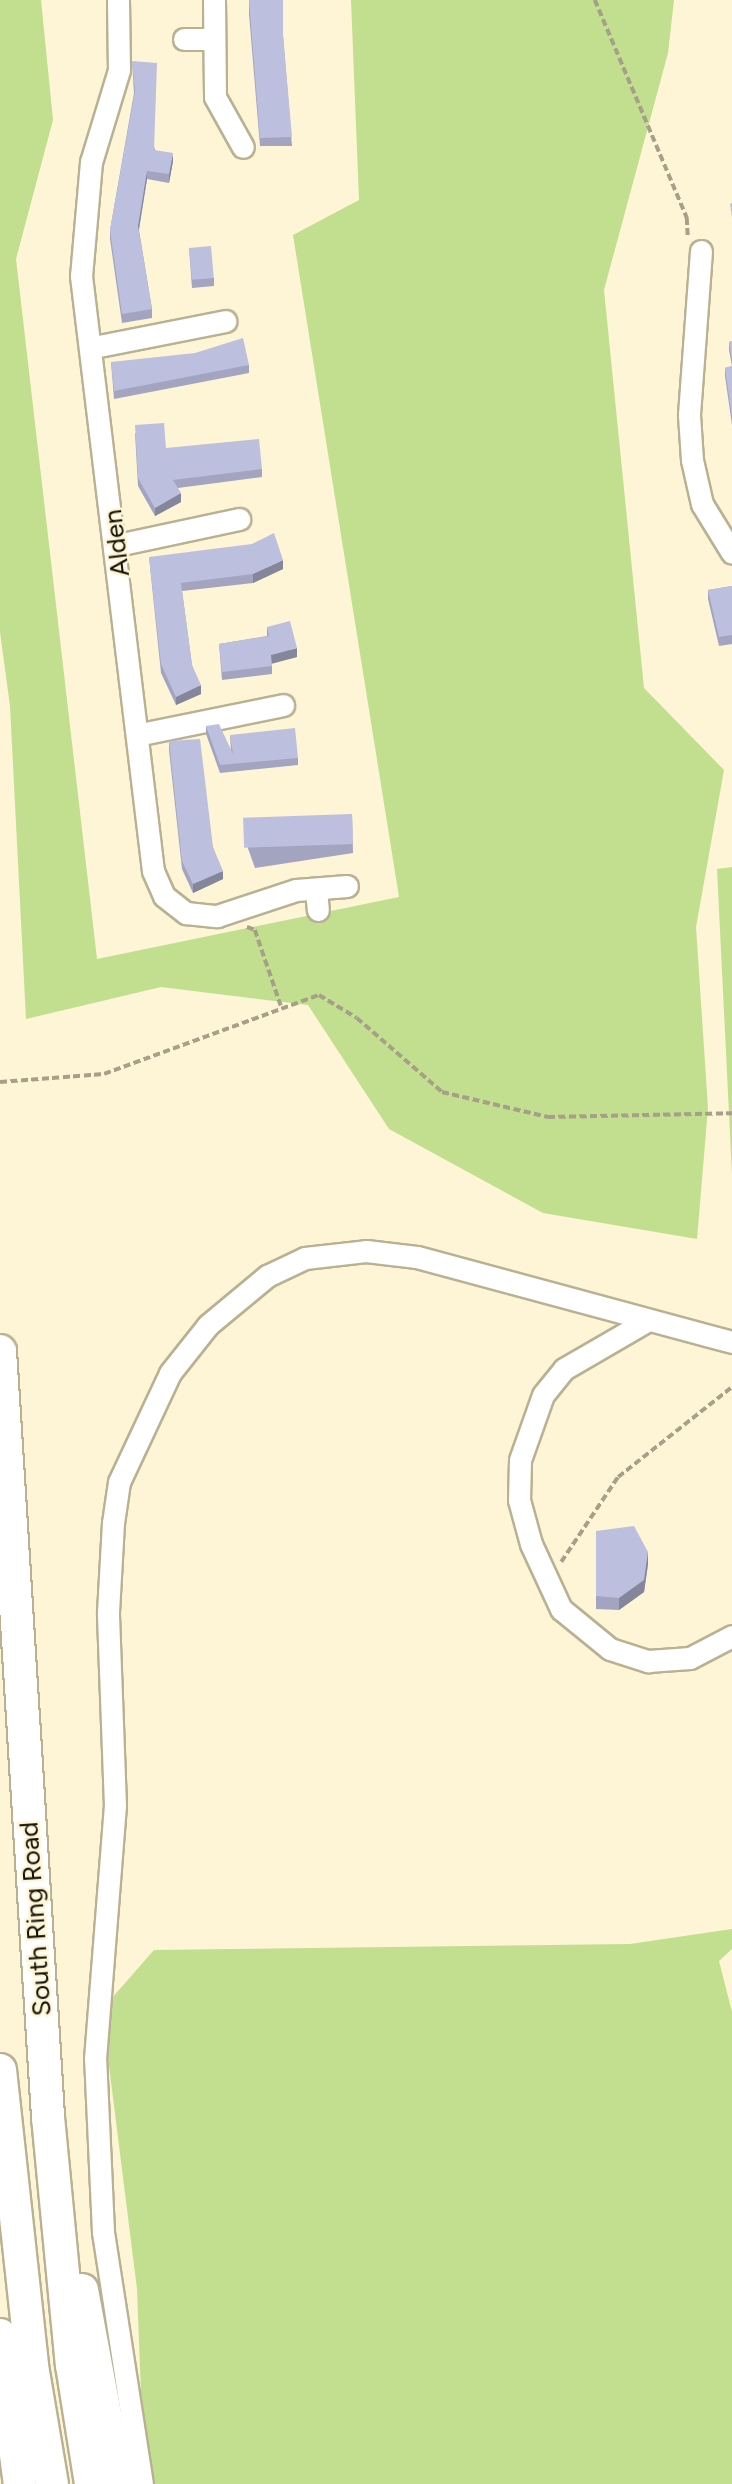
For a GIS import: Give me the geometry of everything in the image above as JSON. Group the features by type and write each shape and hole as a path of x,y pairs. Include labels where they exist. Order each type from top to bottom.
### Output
{"highway":[{"name":"South Ring Road","path":"0,1351 48,2117 72,2365 91,2484"},
{"path":"0,2070 32,2366 52,2484"},
{"path":"48,2117 118,2484"},
{"path":"0,2335 20,2484"},
{"path":"32,2366 34,2484"}],"street":[{"name":"Alden","path":"118,0 119,70 90,162 83,217 81,276 94,347 141,734 153,871 164,896 186,912 217,916 316,889 347,886"},
{"path":"214,0 215,97 243,147"},
{"path":"184,38 214,39"},
{"path":"701,251 689,415 692,460 702,505 732,554"},
{"path":"94,347 190,318 225,321"},
{"path":"117,545 239,519"},
{"path":"141,734 283,705"},
{"path":"316,889 318,911"},
{"path":"142,2484 99,2181 94,2059 115,1806 108,1612 119,1482 170,1373 237,1297 267,1276 305,1258 366,1251 417,1257 645,1322 732,1342"},
{"path":"645,1322 564,1369 530,1423 519,1500 551,1591 586,1633 648,1661 690,1658 732,1636"}],"path":[{"path":"595,0 687,218 688,238 701,251"},
{"path":"217,916 255,930 281,1006"},
{"path":"0,1082 55,1080 104,1074 281,1006 319,995 334,1001 442,1092 548,1116 732,1113"},
{"path":"551,1591 571,1545 618,1477 732,1387"}],"green space":[{"path":"0,0 41,0 53,120 16,259 97,959 399,897 293,235 359,200 351,0 674,0 668,53 604,290 644,688 724,770 696,927 708,1108 697,1239 543,1213 389,1129 308,1005 161,987 26,1019 10,706 0,632"},
{"path":"732,867 732,1174 717,869"},
{"path":"732,1929 732,1949 719,1961 732,2012 732,2484 152,2484 143,2446 137,2289 108,2058 111,1999 154,1950 630,1944"}],"building":[{"path":"249,0 283,0 283,35 292,137 260,138"},
{"path":"132,61 157,63 154,150 173,153 169,174 147,171 138,226 152,309 122,314 110,230 135,91"},
{"path":"211,246 214,278 192,280 189,248"},
{"path":"243,338 249,365 114,391 111,362 195,353"},
{"path":"732,366 732,417 725,368"},
{"path":"164,423 166,448 259,439 262,469 173,480 181,493 155,508 138,478 135,425"},
{"path":"274,533 283,560 253,574 181,583 192,665 201,685 176,697 161,664 149,557 252,544"},
{"path":"732,586 732,635 719,637 708,590"},
{"path":"290,621 297,648 271,655 272,666 222,672 219,644 269,636 267,627"},
{"path":"219,724 233,754 230,735 295,728 298,758 220,765 206,726"},
{"path":"200,739 213,847 223,871 193,884 182,861 169,741"},
{"path":"352,814 353,844 244,848 243,818"},
{"path":"634,1526 648,1552 644,1580 619,1598 596,1596 596,1531"}]}
